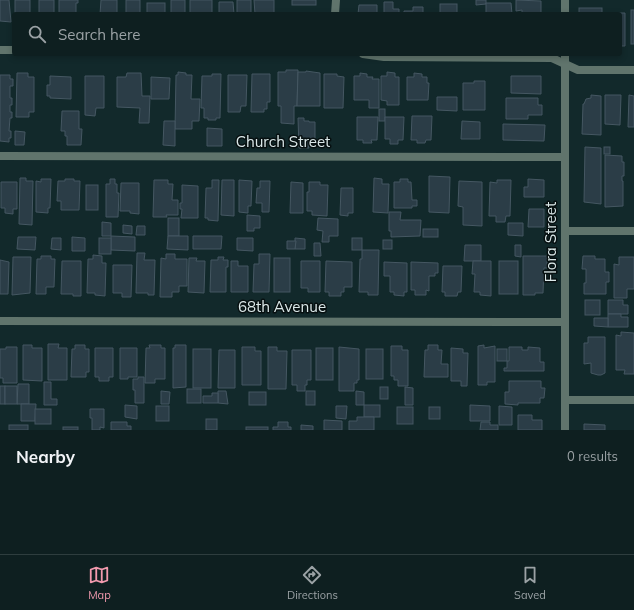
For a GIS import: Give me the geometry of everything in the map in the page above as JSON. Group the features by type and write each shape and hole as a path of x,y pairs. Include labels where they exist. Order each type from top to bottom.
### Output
{"street":[{"path":"335,12 336,0"},
{"path":"565,0 565,12"},
{"path":"0,50 12,50"},
{"path":"377,56 552,58 578,70 634,70"},
{"name":"Flora Street","path":"565,56 565,430"},
{"name":"Church Street","path":"0,156 565,157"},
{"path":"565,231 634,231"},
{"name":"68th Avenue","path":"0,321 565,322"},
{"path":"565,400 634,400"}],"building":[{"path":"0,0 9,0 11,22 0,21"},
{"path":"15,0 30,0 30,12 15,12"},
{"path":"39,0 54,0 54,12 39,12"},
{"path":"59,0 78,0 78,3 76,3 76,12 59,12"},
{"path":"101,0 117,0 117,12 100,12"},
{"path":"126,0 140,0 140,12 126,12"},
{"path":"171,0 185,0 185,12 171,12"},
{"path":"190,0 212,0 212,12 190,12"},
{"path":"237,0 251,0 251,12 237,12"},
{"path":"254,0 274,0 274,12 255,12"},
{"path":"292,0 316,0 316,5 292,5"},
{"path":"476,0 486,0 486,4 476,5"},
{"path":"516,0 541,1 541,12 522,12 522,10 516,11"},
{"path":"219,2 233,2 234,12 219,12"},
{"path":"384,2 393,2 393,9 399,9 399,12 384,12"},
{"path":"147,3 165,3 165,12 147,12"},
{"path":"486,3 511,3 512,12 486,12"},
{"path":"440,4 457,4 457,12 440,12"},
{"path":"359,5 377,5 377,12 358,12"},
{"path":"413,7 423,7 423,12 404,12 413,11"},
{"path":"579,8 602,8 602,12 579,12"},
{"path":"631,10 634,10 634,44 631,44"},
{"path":"622,13 625,13 625,46 622,46"},
{"path":"286,70 298,70 297,106 294,106 294,124 281,123 281,106 278,106 278,72 286,72"},
{"path":"306,71 320,73 320,106 297,106 298,72"},
{"path":"178,72 186,73 186,75 192,75 191,99 200,99 199,121 192,121 192,129 175,129 176,75 178,75"},
{"path":"387,72 395,73 395,77 399,77 399,105 387,105 387,101 381,100 381,76 387,76"},
{"path":"17,73 28,73 28,77 34,77 34,112 29,112 29,117 16,117"},
{"path":"127,73 141,73 142,96 150,96 149,123 139,123 140,108 117,107 117,77 126,77"},
{"path":"360,73 367,74 367,77 373,77 372,79 379,79 379,108 369,108 369,100 354,100 354,76 360,76"},
{"path":"414,73 422,74 422,77 427,77 427,83 429,83 428,100 407,100 407,77 414,77"},
{"path":"212,74 221,74 220,118 216,118 216,120 208,120 208,118 204,118 204,108 201,108 202,76 212,76"},
{"path":"252,74 270,74 270,102 267,102 267,109 264,109 264,112 251,112"},
{"path":"324,74 337,74 337,76 344,77 343,108 324,108"},
{"path":"0,75 10,75 10,79 13,79 13,86 10,86 10,98 12,98 12,105 10,105 10,112 12,112 12,118 10,118 9,131 11,131 11,138 9,138 9,142 0,141"},
{"path":"228,75 247,75 246,106 241,106 240,112 228,112"},
{"path":"50,76 71,77 71,99 50,98 50,96 47,96 47,85 50,85"},
{"path":"85,76 104,76 104,108 96,108 95,116 85,115"},
{"path":"511,76 541,76 541,94 511,93"},
{"path":"151,77 170,78 169,99 151,99"},
{"path":"474,81 485,81 485,110 463,110 463,83 474,83"},
{"path":"591,95 601,96 601,135 582,134 583,104 586,99 591,98"},
{"path":"605,95 621,95 620,125 605,124"},
{"path":"629,95 634,96 634,127 628,127"},
{"path":"437,97 457,97 457,111 437,110"},
{"path":"506,98 538,98 538,105 542,105 542,115 528,115 528,119 506,119"},
{"path":"379,109 385,109 385,121 379,121"},
{"path":"62,111 79,111 79,129 82,129 81,145 67,145 67,136 65,136 65,131 61,131"},
{"path":"412,116 432,116 431,140 426,140 425,143 417,143 417,140 411,140"},
{"path":"357,117 378,117 377,140 371,140 372,143 363,143 363,140 357,140"},
{"path":"385,117 404,117 403,140 398,140 398,144 390,144 390,139 385,139"},
{"path":"298,118 304,118 304,121 315,122 315,145 308,145 309,148 299,148"},
{"path":"164,121 175,121 175,146 163,145"},
{"path":"462,121 480,122 480,139 461,139"},
{"path":"503,124 545,125 544,141 503,140"},
{"path":"207,128 222,129 222,146 207,146"},
{"path":"15,131 25,132 24,145 15,145"},
{"path":"585,147 601,148 601,204 584,202"},
{"path":"604,147 610,147 610,154 604,154"},
{"path":"605,155 622,156 622,162 624,162 624,176 622,176 623,206 605,207"},
{"path":"429,176 450,177 449,213 429,212"},
{"path":"20,178 26,178 26,181 33,181 32,225 19,224"},
{"path":"374,178 382,179 382,184 389,184 388,213 373,212"},
{"path":"41,179 51,179 50,208 48,208 48,213 36,212 36,181 41,182"},
{"path":"65,179 80,181 79,210 61,210 61,201 57,201 58,181 65,181"},
{"path":"110,179 115,179 115,184 117,184 117,193 119,193 118,217 106,217 106,184 110,184"},
{"path":"400,179 408,179 408,182 411,182 412,200 417,200 417,206 412,206 412,208 394,208 394,182 400,182"},
{"path":"528,179 544,180 544,197 524,197 524,187 528,187"},
{"path":"154,180 168,180 168,184 173,184 172,200 178,200 178,215 153,217"},
{"path":"212,180 219,180 218,221 208,220 208,218 205,218 206,188 212,188"},
{"path":"222,180 234,180 234,216 221,215"},
{"path":"239,180 252,181 251,206 248,206 248,213 239,212"},
{"path":"497,180 511,180 510,216 506,216 505,222 496,222 496,216 489,216 490,182 497,183"},
{"path":"260,181 270,181 269,212 262,212 262,203 256,203 257,188 260,188"},
{"path":"459,181 482,182 482,226 463,225 463,207 458,206"},
{"path":"1,182 17,182 17,209 13,209 13,214 5,213 5,208 1,208"},
{"path":"291,182 303,183 303,213 290,213"},
{"path":"309,182 320,182 320,185 328,185 327,216 312,215 312,211 307,211 307,192 309,192"},
{"path":"121,183 139,183 139,214 130,213 130,211 120,211"},
{"path":"86,185 98,185 98,210 86,210"},
{"path":"182,185 198,186 198,218 181,218 182,209 180,209 180,203 182,203"},
{"path":"341,188 353,188 353,213 348,213 348,216 340,215"},
{"path":"529,209 544,209 544,227 528,227"},
{"path":"389,212 401,212 400,220 421,220 420,236 391,237 391,231 389,231"},
{"path":"247,215 260,216 260,228 254,228 254,231 247,231"},
{"path":"168,218 179,218 179,236 168,236"},
{"path":"318,218 338,219 338,236 329,236 329,242 322,242 323,231 317,230"},
{"path":"102,222 111,223 111,236 102,236"},
{"path":"508,223 523,223 523,236 508,235"},
{"path":"123,225 132,226 132,234 123,233"},
{"path":"137,226 145,226 145,235 136,235"},
{"path":"423,229 438,229 438,237 423,237"},
{"path":"111,236 135,237 135,251 111,250"},
{"path":"168,236 188,236 188,250 167,249"},
{"path":"193,236 222,236 221,249 193,249"},
{"path":"18,237 36,237 35,250 17,249"},
{"path":"72,237 85,238 85,251 72,251"},
{"path":"52,238 61,238 61,250 51,249"},
{"path":"99,238 111,238 111,254 99,254"},
{"path":"237,238 253,238 253,251 237,250"},
{"path":"295,238 305,239 305,249 295,249"},
{"path":"352,238 362,238 362,250 352,250"},
{"path":"383,240 392,240 392,249 383,249"},
{"path":"287,241 296,241 295,249 287,249"},
{"path":"314,243 320,243 321,256 314,256"},
{"path":"465,245 481,245 481,261 464,261"},
{"path":"515,245 521,245 521,257 515,256"},
{"path":"362,250 379,250 378,295 368,295 368,292 359,292 360,259 362,259"},
{"path":"137,253 145,253 144,260 155,260 154,295 148,295 148,293 136,293"},
{"path":"166,254 175,254 175,259 187,259 187,286 179,286 179,292 172,292 172,297 160,297 161,258 166,259"},
{"path":"259,254 270,254 269,292 253,292 254,264 259,264"},
{"path":"93,255 102,256 102,263 106,263 105,296 95,295 95,293 87,293 88,259 93,259"},
{"path":"41,256 51,256 51,259 55,259 54,287 46,287 46,294 36,294 37,259 41,259"},
{"path":"523,256 547,256 547,268 544,268 543,293 523,295"},
{"path":"583,256 595,256 595,259 605,259 605,272 609,272 609,282 606,282 606,294 584,294 586,269 582,269"},
{"path":"13,257 31,257 30,293 12,295"},
{"path":"218,257 224,257 223,260 228,260 228,267 226,267 226,292 210,292 211,260 218,260"},
{"path":"619,257 634,257 634,289 627,289 627,298 614,298 614,264 619,265"},
{"path":"189,258 197,258 196,261 205,261 204,293 188,292"},
{"path":"274,258 290,258 290,292 274,292"},
{"path":"0,260 9,262 8,294 0,294"},
{"path":"62,261 81,261 81,296 61,294"},
{"path":"231,261 238,261 238,266 248,266 248,292 231,292"},
{"path":"301,261 320,261 320,292 308,292 308,288 301,288"},
{"path":"326,261 352,262 352,287 344,287 344,292 341,292 341,296 329,296 329,292 325,292"},
{"path":"473,261 491,261 491,296 480,295 480,292 474,292 475,274 472,274"},
{"path":"499,261 518,261 518,294 499,294"},
{"path":"384,262 407,263 407,292 404,292 404,296 394,295 394,292 390,292 390,276 384,276"},
{"path":"411,262 438,263 438,273 435,273 435,276 429,276 429,291 426,290 426,295 415,295 415,290 411,290"},
{"path":"113,265 132,265 131,297 122,297 122,293 113,293"},
{"path":"443,266 462,266 461,292 458,292 457,296 445,296 445,292 442,292"},
{"path":"585,300 600,300 600,315 585,315"},
{"path":"608,300 623,300 623,305 628,305 628,314 608,314"},
{"path":"608,314 621,314 621,317 628,317 628,327 608,327"},
{"path":"594,318 608,318 608,327 594,326"},
{"path":"621,332 634,333 634,374 624,374 625,370 616,370 616,335 621,336"},
{"path":"588,337 605,337 605,373 601,375 591,373 591,363 584,364 584,343 588,343"},
{"path":"48,344 59,344 58,348 67,348 67,380 48,380"},
{"path":"23,345 32,345 32,348 42,348 42,381 23,380"},
{"path":"75,345 85,345 85,349 89,349 89,372 86,372 86,377 71,377 72,349 75,349"},
{"path":"149,345 161,345 161,348 165,348 165,379 155,379 155,383 145,383 146,348 150,348"},
{"path":"175,345 186,345 186,387 173,388 173,348 175,348"},
{"path":"428,345 438,345 438,350 442,350 441,364 448,364 448,377 424,377 425,350 428,350"},
{"path":"484,345 484,348 495,346 495,382 487,382 487,385 478,385 478,346"},
{"path":"391,346 402,346 402,350 408,350 408,386 398,386 398,380 394,380 394,376 391,376"},
{"path":"6,347 17,347 17,383 3,383 3,378 0,378 0,349 6,349"},
{"path":"242,347 255,347 255,351 261,351 261,385 242,385"},
{"path":"268,347 277,347 277,351 287,351 286,389 268,389"},
{"path":"339,347 359,349 359,380 357,380 357,383 354,383 354,391 339,391"},
{"path":"509,347 522,347 522,350 528,350 528,347 540,348 540,362 544,362 544,371 504,371 504,368 507,368 507,361 509,361"},
{"path":"95,348 113,348 113,377 109,377 109,381 99,381 99,377 95,377"},
{"path":"120,348 137,348 137,377 120,379"},
{"path":"316,348 333,348 333,380 316,380"},
{"path":"451,348 463,349 463,353 468,353 467,386 461,386 461,381 451,381"},
{"path":"193,349 211,349 211,388 193,388"},
{"path":"366,349 383,349 383,379 366,379"},
{"path":"497,349 507,349 507,361 497,361"},
{"path":"219,350 235,350 235,388 218,388"},
{"path":"292,350 311,350 311,380 307,380 305,391 297,391 297,385 292,385"},
{"path":"138,377 144,377 144,403 135,403 133,379 138,379"},
{"path":"509,381 541,381 541,388 545,388 544,398 540,398 540,403 518,403 518,405 505,404 505,392 509,392"},
{"path":"44,382 51,382 51,399 57,399 57,405 44,405"},
{"path":"18,384 29,384 29,404 17,404"},
{"path":"0,386 5,386 5,404 0,404"},
{"path":"5,386 17,386 17,404 5,404"},
{"path":"380,387 388,387 388,399 380,399"},
{"path":"405,387 413,388 413,405 405,405"},
{"path":"187,389 201,389 201,403 187,403"},
{"path":"161,391 170,392 169,404 161,404"},
{"path":"218,391 226,391 228,404 218,403"},
{"path":"306,391 315,391 315,405 306,405"},
{"path":"356,391 364,392 364,405 356,405"},
{"path":"249,392 266,392 266,405 249,405"},
{"path":"212,393 218,393 218,403 203,403 203,396 212,396"},
{"path":"21,404 36,404 35,421 21,421"},
{"path":"125,405 137,406 137,419 125,417"},
{"path":"364,405 380,405 380,417 364,417"},
{"path":"470,405 490,406 490,421 470,421"},
{"path":"156,406 169,406 169,421 156,421"},
{"path":"336,406 347,406 346,419 336,418"},
{"path":"499,406 512,407 512,425 499,425"},
{"path":"397,407 413,407 413,424 397,424"},
{"path":"429,407 440,407 440,419 429,419"},
{"path":"35,409 51,409 51,424 35,424"},
{"path":"90,409 104,409 104,428 100,427 100,430 92,430"},
{"path":"518,415 532,415 532,420 542,420 542,430 518,430"},
{"path":"357,417 374,417 374,430 349,430 349,421 357,421"},
{"path":"206,419 217,419 217,430 206,430"},
{"path":"324,420 342,421 342,430 324,430"},
{"path":"111,422 127,422 127,426 131,426 131,430 111,430"},
{"path":"278,422 288,422 288,427 291,427 291,430 273,430 273,427 278,427"},
{"path":"481,422 490,422 490,425 498,425 498,430 480,430"},
{"path":"584,424 605,425 605,430 584,430"},
{"path":"9,425 28,425 28,430 9,430"},
{"path":"301,425 313,426 313,430 301,430"},
{"path":"63,427 78,427 78,430 63,430"},
{"path":"246,427 268,427 268,430 246,430"}]}
